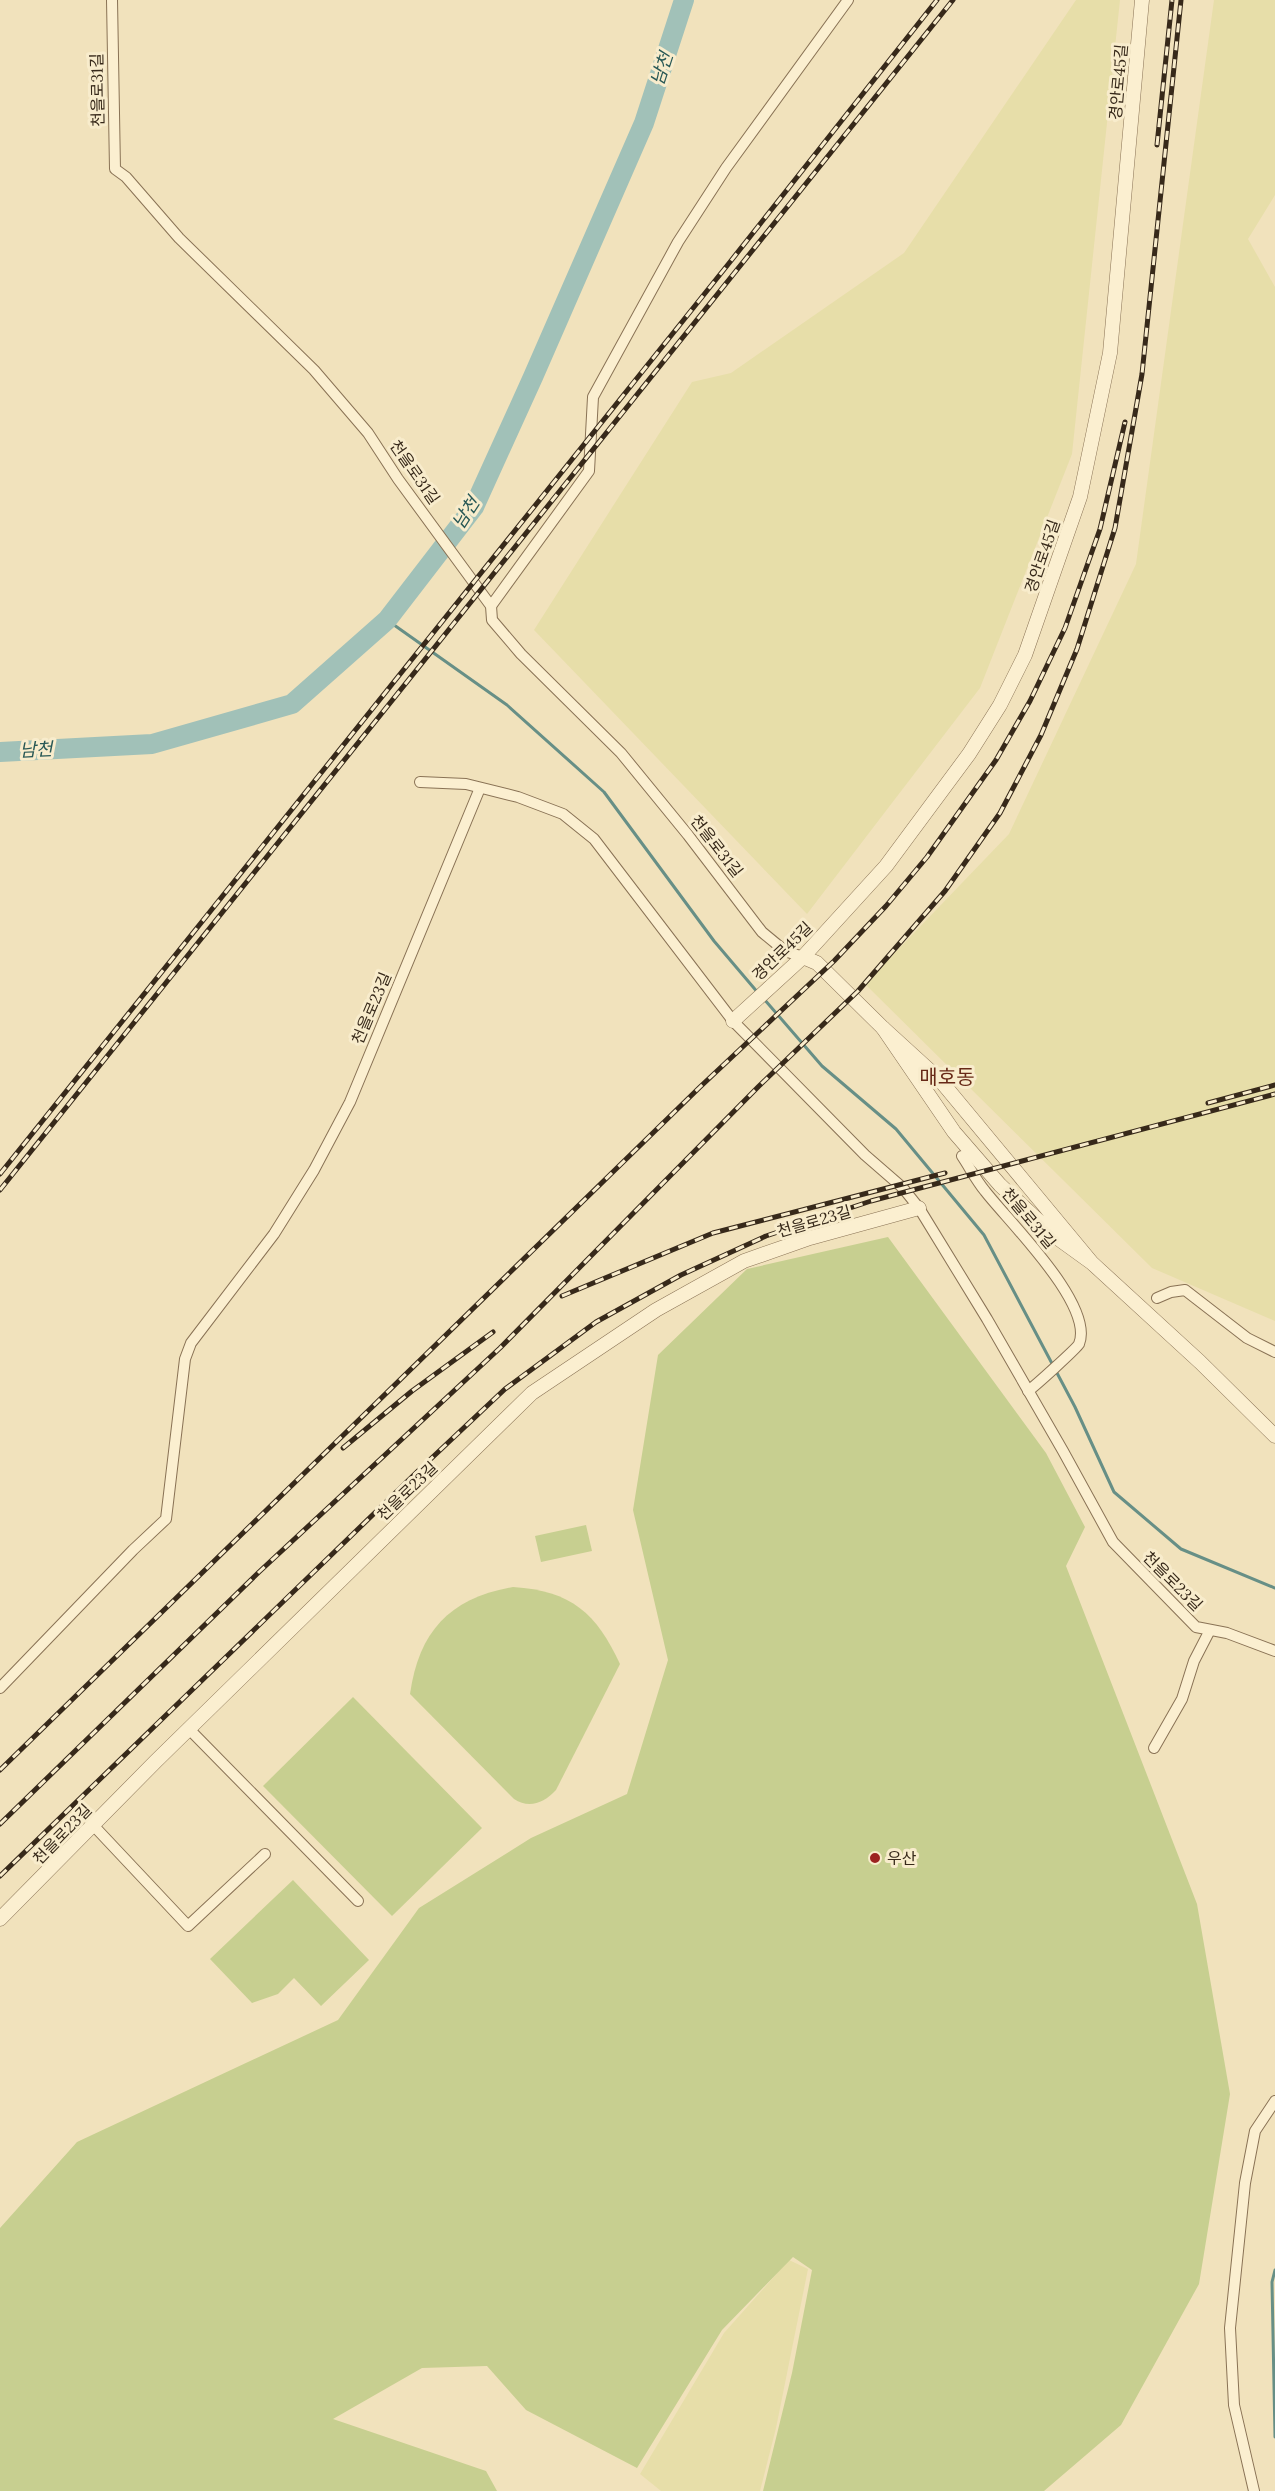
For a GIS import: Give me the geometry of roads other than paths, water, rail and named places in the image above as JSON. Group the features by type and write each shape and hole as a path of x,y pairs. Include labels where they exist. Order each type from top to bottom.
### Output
{"street":[{"name":"천을로31길","path":"112,0 115,169 126,177 179,238 314,370 368,433 491,606 492,620 521,654 621,753 688,835 762,932 784,951 817,963 883,1028"},
{"path":"491,606 589,471 593,397 678,242 726,168 848,0"},
{"name":"경안로45길","path":"738,1016 802,957 886,866 969,754 1000,705 1025,655 1080,497 1110,353 1142,0"},
{"name":"천을로23길","path":"420,782 466,784 518,797 563,814 594,839 738,1016 865,1155 903,1188 919,1208 1028,1391 1113,1542 1196,1627 1227,1633 1275,1650"},
{"name":"천을로23길","path":"0,1688 133,1550 166,1519 185,1359 191,1343 274,1234 314,1170 345,1112 480,788"},
{"path":"883,1028 940,1080 1092,1263"},
{"path":"883,1028 923,1088 974,1156 1041,1224 1092,1263 1200,1362 1275,1436"},
{"name":"천을로31길","path":"962,1156 985,1191 1051,1270 1074,1306 1081,1324 1078,1345 1028,1391"},
{"name":"천을로23길","path":"0,1919 188,1728 531,1393 657,1310 744,1261 810,1238 919,1208"},
{"path":"1157,1298 1171,1292 1185,1290 1247,1338 1275,1352"},
{"path":"1154,1748 1182,1699 1194,1661 1210,1630"},
{"path":"188,1728 358,1901"},
{"path":"93,1825 188,1926 264,1854"},
{"path":"1254,2491 1234,2405 1230,2328 1247,2173 1255,2131 1275,2101"}],"waterway":[{"name":"남천","path":"0,752 152,744 292,704 387,620 474,507 644,123 684,0"},
{"path":"387,620 507,705 604,792 714,941 759,994"},
{"path":"764,999 822,1066 896,1129 984,1235 1075,1407 1114,1492 1181,1549 1275,1588"},
{"path":"1275,2270 1272,2282 1275,2437"}],"railway":[{"path":"0,1174 937,0"},
{"path":"0,1190 953,0"},
{"path":"1157,145 1172,0"},
{"path":"0,1824 259,1572 500,1348 759,1086 858,991 945,891 1000,813 1041,735 1077,649 1115,528 1142,374 1181,0"},
{"path":"0,1770 700,1087 834,961 886,906 927,857 996,760 1030,701 1065,628 1100,529 1125,422"},
{"path":"1208,1103 1275,1085"},
{"path":"0,1876 505,1389 596,1322 681,1275 766,1236 871,1201 1275,1094"},
{"path":"562,1296 713,1233 945,1173"},
{"path":"343,1448 412,1391 493,1332"}],"place":[{"name":"우산","path":"875,1858"}],"district":[{"name":"매호동","path":"947,1077"}]}
